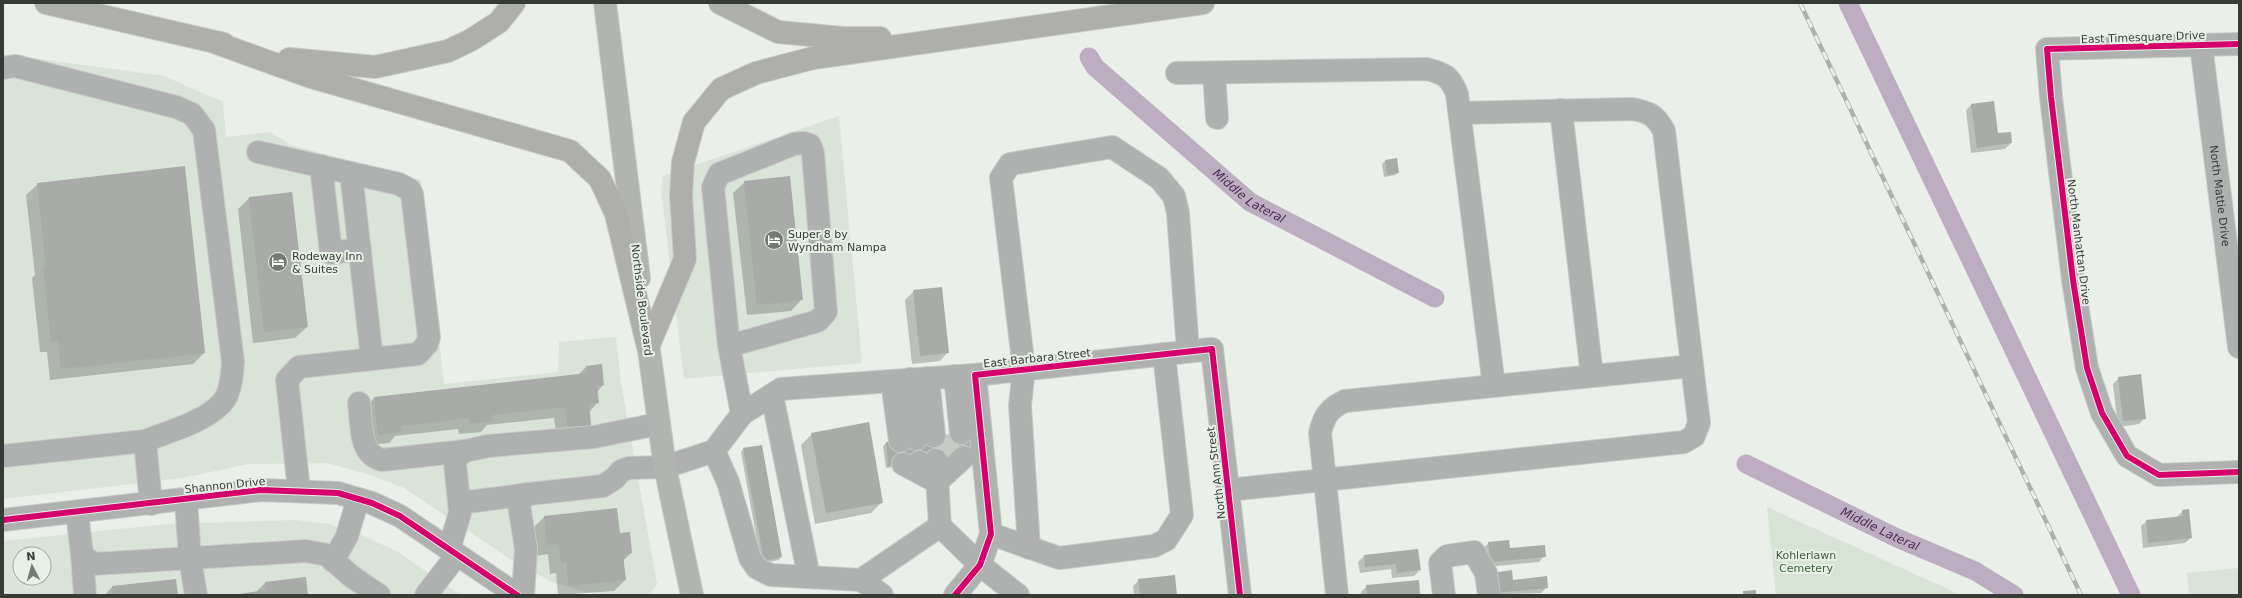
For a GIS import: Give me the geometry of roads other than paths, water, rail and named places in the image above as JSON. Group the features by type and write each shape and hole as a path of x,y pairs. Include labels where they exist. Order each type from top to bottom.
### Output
{"highway":[{"path":"46,3 211,40 294,61 375,67 448,51 471,40 499,22 514,3"},
{"path":"720,3 778,32 843,38 964,38"},
{"path":"648,347 685,259 681,195 684,162 694,122 721,90 756,73 813,58 964,38 1203,3"},
{"path":"211,40 311,76 570,151 600,179 616,214 648,347"}],"main road":[{"name":"Northside Boulevard","path":"605,3 658,424 665,467 692,595"}],"street":[{"name":"East Timesquare Drive","path":"2047,50 2239,44"},
{"name":"North Mattie Drive","path":"2201,45 2239,347"},
{"name":"North Manhattan Drive","path":"2047,50 2050,97 2072,273 2087,368 2102,413 2127,456 2159,475 2239,472"},
{"path":"3,68 15,66 176,108 192,114 204,130 233,362 231,381 222,403 202,418 145,441 3,456"},
{"path":"1177,73 1428,69 1442,73 1452,81 1457,94 1460,113 1494,386"},
{"path":"1214,73 1217,118"},
{"path":"1228,490 1684,442 1694,436 1699,424 1664,132 1657,119 1644,111 1632,109 1460,113"},
{"path":"1561,110 1592,376"},
{"path":"729,346 818,321 826,312 813,153 810,145 804,142 794,144 719,174 713,187 729,346 742,414"},
{"path":"1029,548 1020,405 1024,369 1001,178 1010,164 1112,148 1159,178 1174,196 1178,213 1188,351"},
{"path":"258,152 399,184 410,190 412,194 428,337 423,350 418,354 299,368 289,376 287,380 299,490"},
{"path":"322,166 331,253 360,250"},
{"path":"351,173 372,359"},
{"name":"East Barbara Street","path":"955,595 980,565 991,534 933,378 1212,349"},
{"name":"North Ann Street","path":"1212,349 1240,595"},
{"path":"991,534 1059,558 1154,546 1166,540 1182,515 1164,354"},
{"path":"1337,595 1320,433 1323,418 1331,407 1345,401 1692,366"},
{"path":"460,503 603,486 615,478 621,471 629,468 665,467 714,451 742,414 781,389 933,378"},
{"path":"933,378 932,437 933,378"},
{"path":"772,395 809,577"},
{"path":"359,403 365,446 369,454 382,460 465,451 488,446 594,437 658,424"},
{"path":"145,441 151,504"},
{"path":"426,595 453,552 459,522 460,503 455,463 457,457 465,451"},
{"path":"714,451 728,482 750,558 757,568 771,575 809,577 845,584 882,595"},
{"path":"934,460 940,526 980,565 1018,595"},
{"path":"934,460 937,482"},
{"path":"934,460 937,482"},
{"name":"Shannon Drive","path":"3,520 151,504 261,490 299,490 338,493 372,503 400,516 517,595"},
{"path":"524,595 526,548 519,505 521,499 529,494"},
{"path":"186,499 190,559 196,595"},
{"path":"333,561 347,536 358,499"},
{"path":"77,512 86,595"},
{"path":"845,584 940,526"},
{"path":"82,555 94,564 306,551 326,555 351,576 379,595"},
{"path":"1444,595 1440,563 1448,556 1474,552 1486,573 1489,595"}],"waterway":[{"path":"1848,3 2131,595"},
{"name":"Middle Lateral","path":"1089,57 1095,67 1250,202 1435,298"},
{"name":"Middle Lateral","path":"1746,464 1897,538 1975,571 2014,595"}],"tunnel":[{"path":"947,435 950,458"}],"railway":[{"path":"1800,3 2081,595"}],"place":[{"name":"Super 8 by Wyndham Nampa","path":"774,240"},
{"name":"Rodeway Inn & Suites","path":"278,262"}],"park label":[{"name":"Kohlerlawn Cemetery","path":"1806,561"}]}
